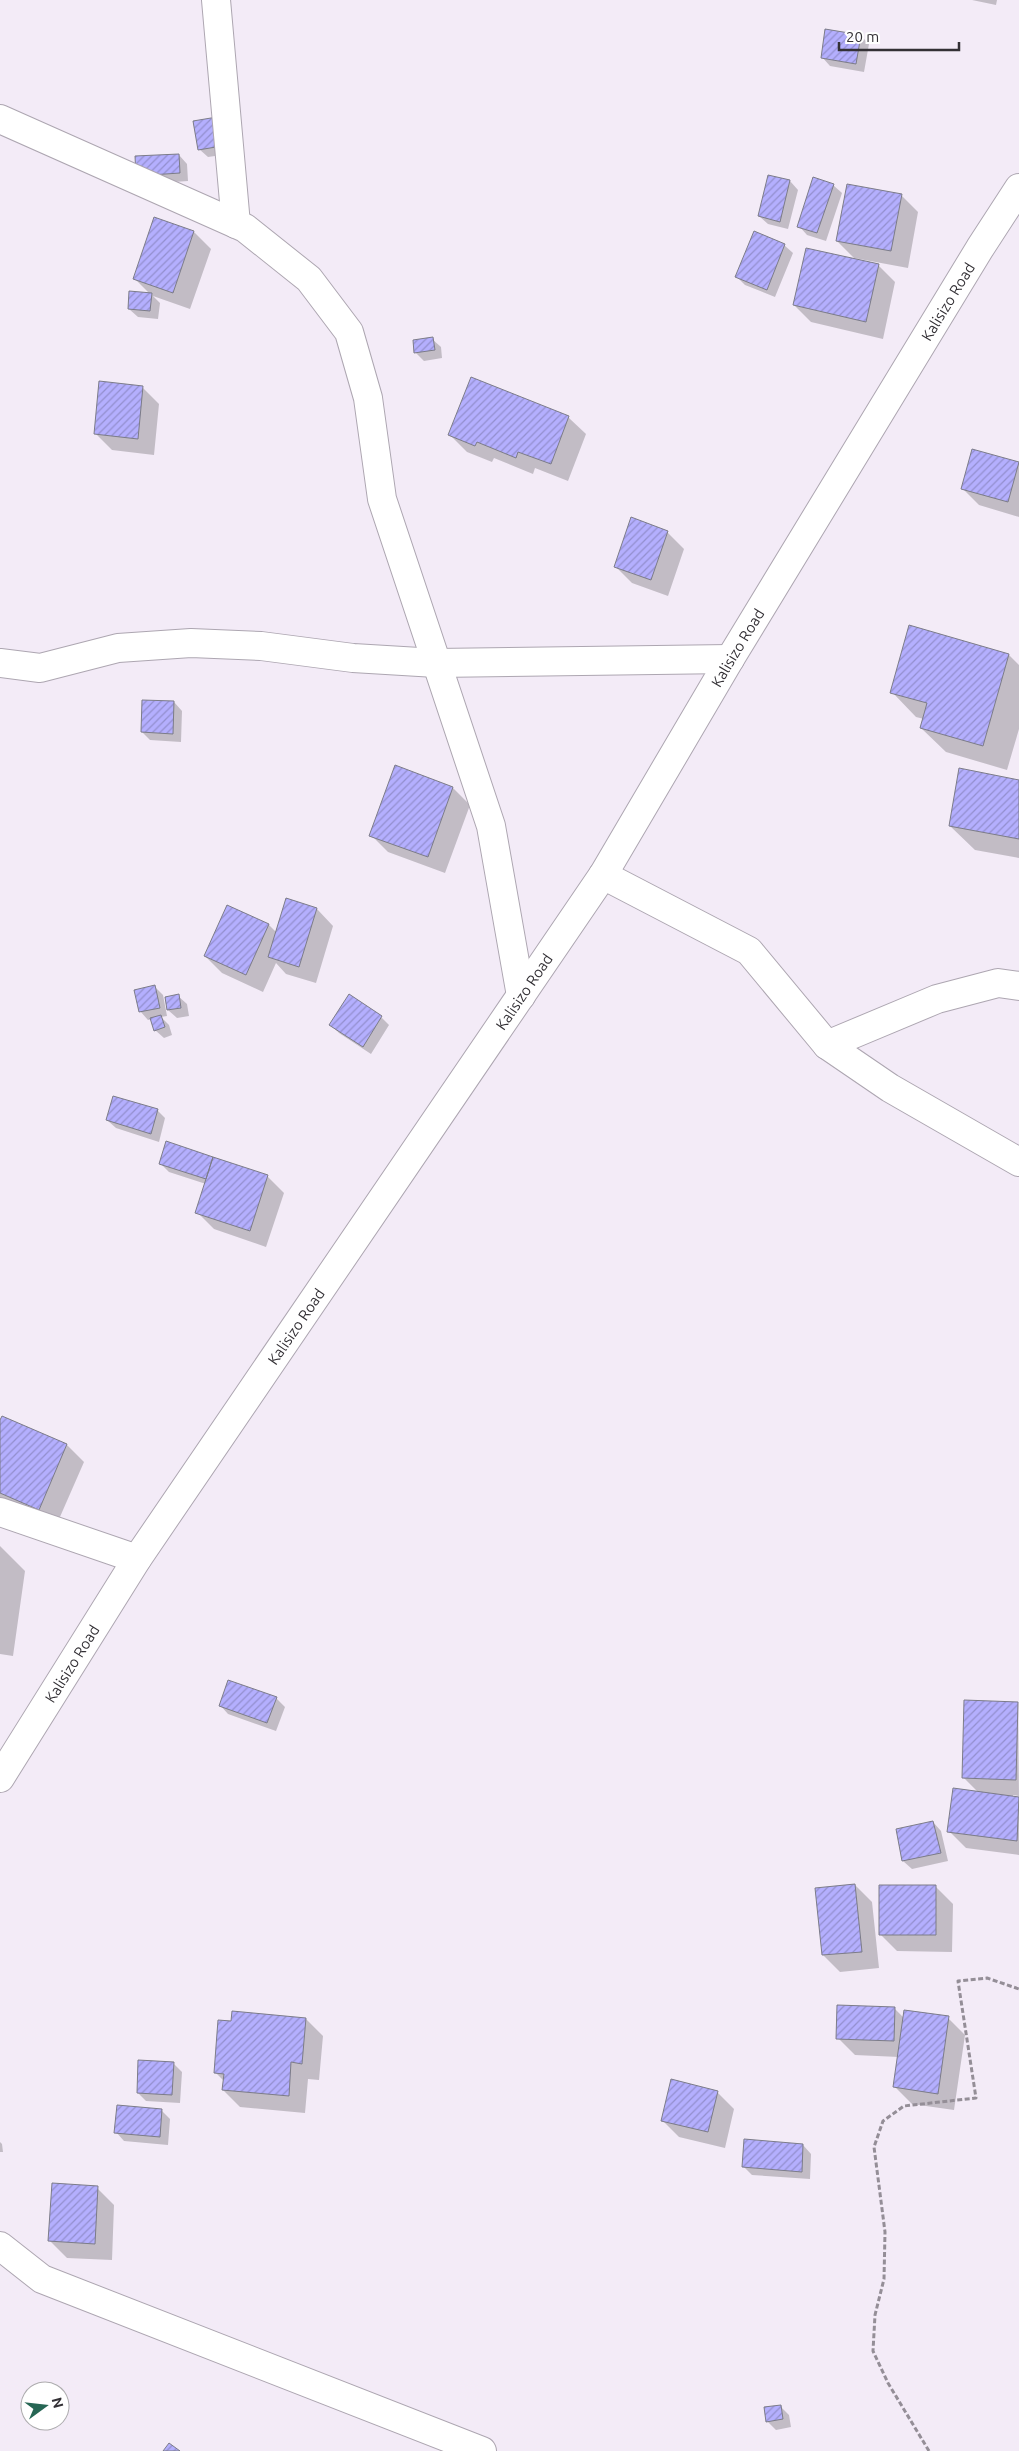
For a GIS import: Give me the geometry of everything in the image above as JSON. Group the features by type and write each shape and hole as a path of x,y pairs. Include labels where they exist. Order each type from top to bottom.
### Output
{"street":[{"path":"216,0 236,224"},
{"path":"0,119 245,228 309,278 348,332 368,398 382,499 491,826 521,996"},
{"name":"Kalisizo Road","path":"0,1778 137,1560 603,875 730,659 980,248 1019,188"},
{"path":"0,663 40,668 118,648 191,642 261,646 353,658 436,663 730,659"},
{"path":"603,875 749,951 827,1045 890,1088 1019,1162"},
{"path":"827,1045 937,999 998,982 1019,986"},
{"path":"0,1512 137,1560"},
{"path":"0,2246 42,2280 482,2451"}],"path":[{"path":"929,2451 888,2382 873,2351 875,2315 884,2279 885,2232 874,2147 883,2121 904,2106 976,2098 958,1981 987,1978 1012,1985 1019,1990"}],"building":[{"path":"825,29 861,35 856,64 821,58"},
{"path":"217,117 222,146 198,150 193,121"},
{"path":"179,154 180,173 136,176 135,156"},
{"path":"768,175 790,180 780,222 758,216"},
{"path":"813,177 834,184 817,233 797,227"},
{"path":"847,184 902,194 891,251 836,241"},
{"path":"154,217 194,231 173,293 133,279"},
{"path":"754,231 785,244 767,290 735,277"},
{"path":"806,248 879,264 866,322 793,305"},
{"path":"129,291 152,293 150,311 128,309"},
{"path":"433,337 435,350 414,353 413,340"},
{"path":"471,377 569,416 551,464 518,452 516,458 477,442 475,446 448,435"},
{"path":"99,381 143,386 138,439 94,434"},
{"path":"972,449 1019,462 1008,502 961,489"},
{"path":"631,517 668,531 651,580 614,567"},
{"path":"909,625 1009,654 983,746 920,728 927,703 890,693"},
{"path":"142,700 174,701 173,734 141,732"},
{"path":"395,765 453,787 428,857 369,836"},
{"path":"959,768 1019,780 1019,839 949,826"},
{"path":"286,898 317,908 299,967 268,957"},
{"path":"227,905 269,924 246,975 204,956"},
{"path":"155,985 160,1008 139,1012 134,990"},
{"path":"179,994 181,1008 167,1010 165,997"},
{"path":"349,994 382,1016 363,1047 329,1025"},
{"path":"161,1015 165,1027 154,1031 150,1018"},
{"path":"113,1096 158,1109 151,1134 106,1120"},
{"path":"166,1141 213,1157 206,1179 159,1164"},
{"path":"213,1157 268,1175 250,1231 195,1213"},
{"path":"2,1416 67,1444 39,1510 0,1493 0,1420"},
{"path":"228,1680 277,1697 267,1723 219,1706"},
{"path":"964,1700 1018,1702 1016,1780 962,1778"},
{"path":"953,1788 1019,1797 1017,1841 947,1832"},
{"path":"933,1821 941,1853 902,1861 896,1829"},
{"path":"855,1884 862,1952 822,1955 815,1888"},
{"path":"879,1885 936,1885 936,1935 879,1935"},
{"path":"837,2005 895,2007 894,2041 836,2039"},
{"path":"904,2010 949,2016 938,2094 893,2087"},
{"path":"232,2011 306,2018 302,2064 291,2062 289,2096 222,2090 224,2074 214,2073 218,2020 231,2021"},
{"path":"138,2060 174,2062 172,2095 137,2093"},
{"path":"671,2079 718,2091 708,2132 661,2121"},
{"path":"117,2105 162,2109 160,2137 114,2133"},
{"path":"744,2139 803,2144 802,2172 742,2167"},
{"path":"52,2183 98,2186 95,2244 48,2241"},
{"path":"781,2405 783,2419 766,2422 764,2407"},
{"path":"169,2443 180,2451 163,2451"}]}
